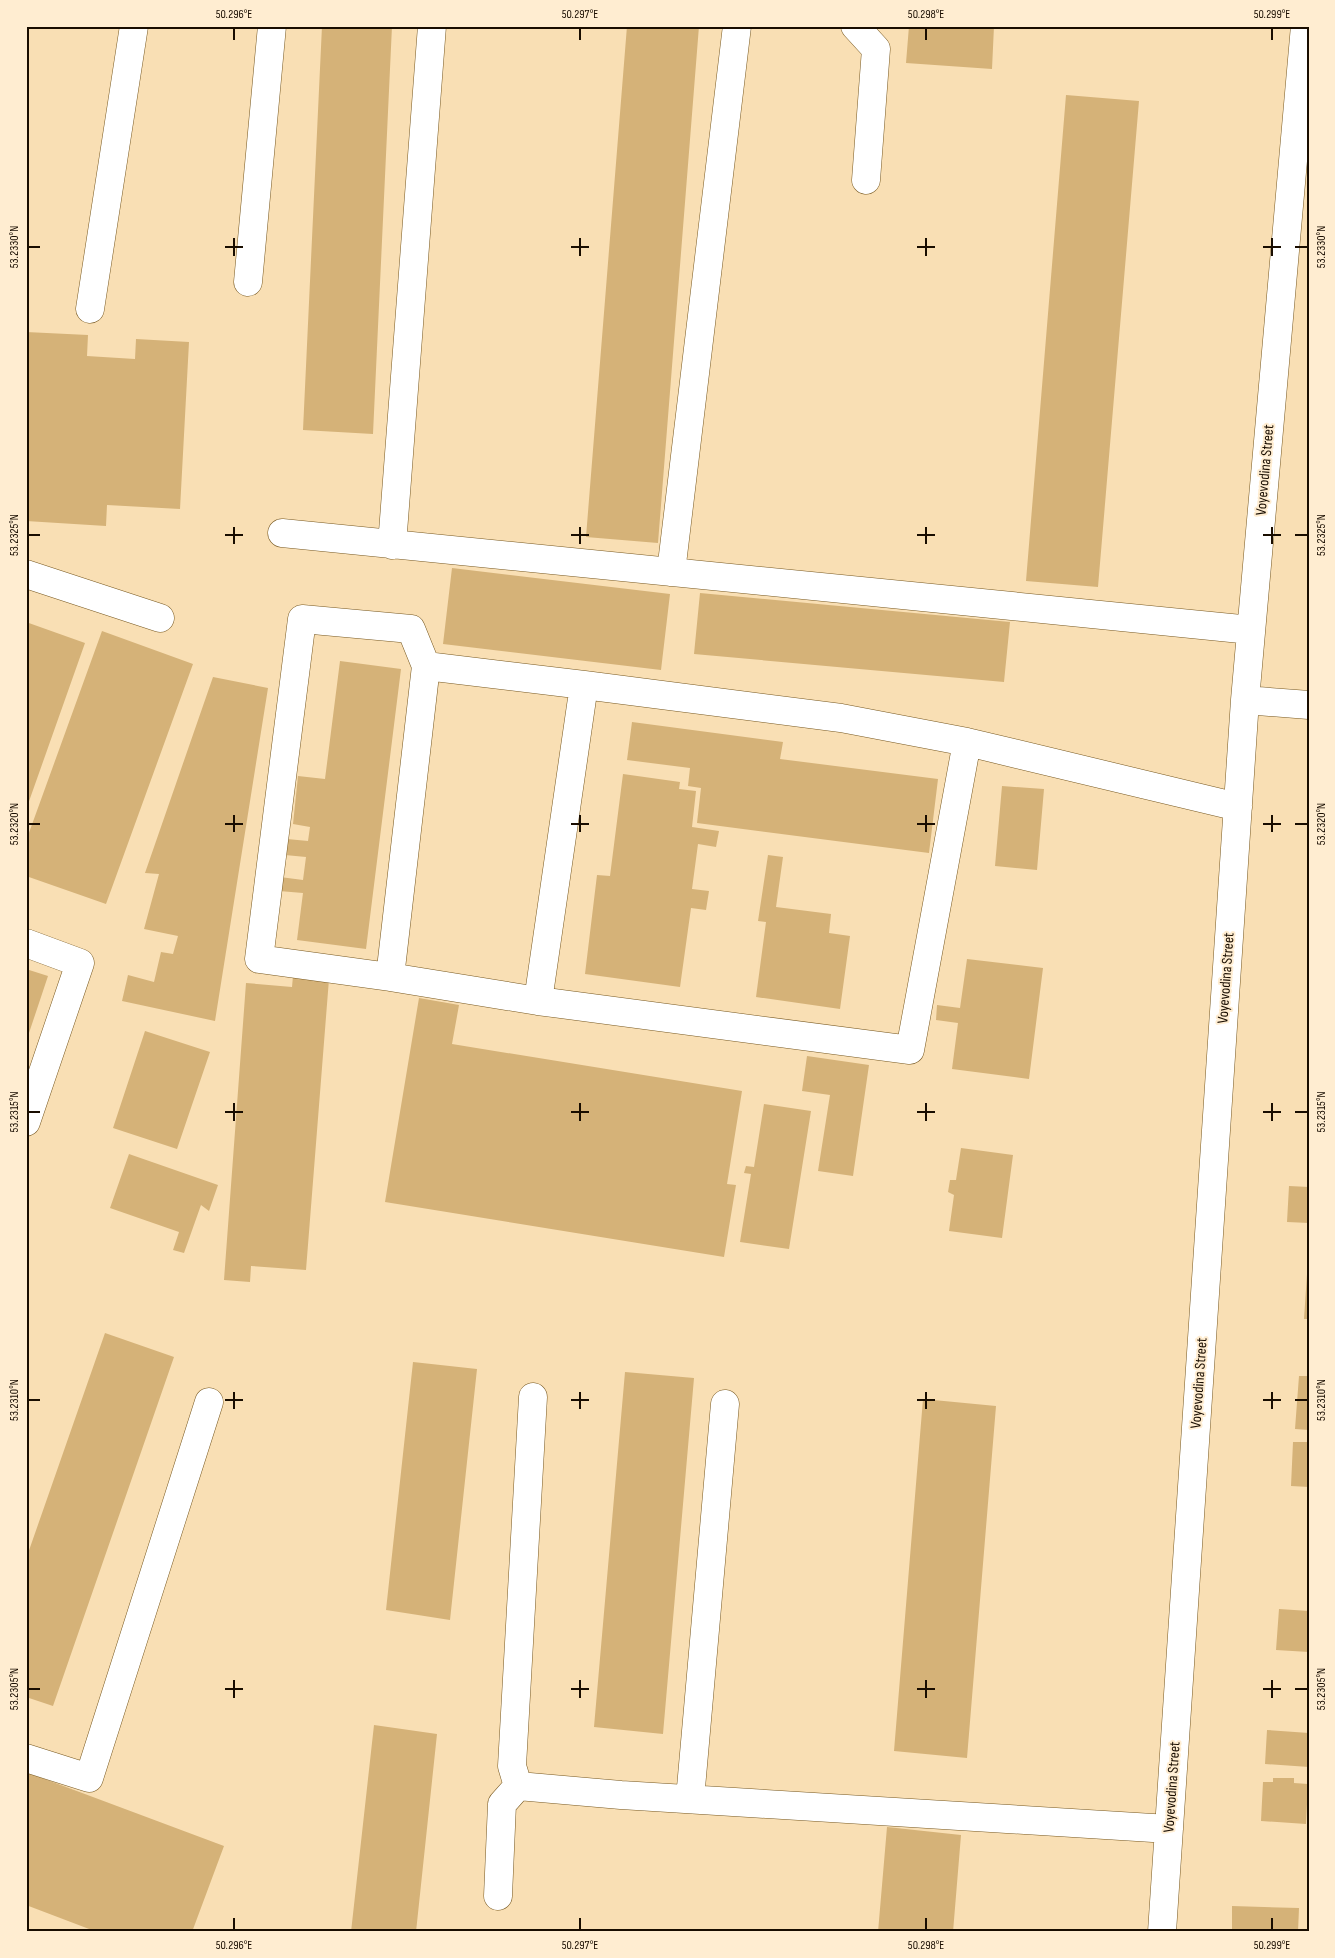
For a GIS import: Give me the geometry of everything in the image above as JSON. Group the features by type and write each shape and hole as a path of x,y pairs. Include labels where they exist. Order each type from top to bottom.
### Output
{"street":[{"path":"90,309 134,26"},
{"path":"248,282 272,26"},
{"path":"392,544 432,26"},
{"path":"671,572 737,26"},
{"path":"855,26 876,49 866,180"},
{"name":"Voyevodina Street","path":"1162,1932 1245,700 1305,26"},
{"path":"282,533 1251,630"},
{"path":"26,574 160,618"},
{"path":"390,977 426,666 411,629 302,619 259,959 390,977 538,1001 910,1050 967,742"},
{"path":"426,666 841,718 967,742 1238,807"},
{"path":"538,1001 584,685"},
{"path":"1245,700 1309,704"},
{"path":"26,943 80,963 26,1122"},
{"path":"518,1786 512,1766 533,1397"},
{"path":"26,1758 90,1778 209,1402"},
{"path":"690,1800 726,1404"},
{"path":"518,1786 621,1796 1169,1829"},
{"path":"498,1896 502,1804 518,1786"}],"building":[{"path":"322,26 392,26 373,434 303,430"},
{"path":"627,26 699,26 658,543 586,537"},
{"path":"909,26 994,26 992,69 906,63"},
{"path":"1066,95 1139,101 1098,587 1026,581"},
{"path":"26,332 88,335 87,356 135,359 136,339 189,342 180,509 107,505 106,526 26,521"},
{"path":"452,568 670,594 661,670 443,644"},
{"path":"700,593 1010,622 1004,682 694,654"},
{"path":"26,622 85,643 27,807 26,807"},
{"path":"102,631 193,664 106,904 26,876 26,841"},
{"path":"340,661 401,669 366,949 297,940 303,893 279,891 280,877 303,880 306,857 285,855 287,839 308,841 310,827 293,824 298,776 325,779"},
{"path":"213,677 268,688 215,1021 122,1001 128,975 154,982 161,952 173,954 178,936 144,929 159,874 145,873"},
{"path":"632,722 783,742 780,759 938,779 929,853 697,823 701,788 688,786 690,768 627,760"},
{"path":"623,774 680,782 679,789 696,791 692,827 719,831 716,847 698,844 692,889 709,891 706,910 691,908 680,987 585,974 597,875 610,876"},
{"path":"1002,786 1044,789 1037,870 995,866"},
{"path":"768,855 783,857 776,907 831,914 829,933 850,936 840,1009 756,997 766,922 758,921"},
{"path":"967,959 1043,968 1029,1079 952,1069 958,1023 936,1020 937,1005 960,1008"},
{"path":"26,969 48,976 27,1039 26,1039"},
{"path":"293,976 329,979 306,1270 251,1266 250,1282 224,1280 246,983 292,987"},
{"path":"419,998 459,1005 452,1044 742,1091 727,1184 736,1185 724,1257 385,1202"},
{"path":"145,1031 210,1052 177,1149 113,1128"},
{"path":"807,1056 869,1065 853,1176 818,1171 830,1095 802,1091"},
{"path":"764,1104 811,1111 789,1249 740,1242 751,1174 744,1173 746,1166 754,1167"},
{"path":"961,1148 1013,1155 1002,1238 949,1231 954,1195 948,1192 950,1180 956,1180"},
{"path":"129,1154 218,1185 209,1211 201,1205 184,1253 173,1250 179,1232 110,1208"},
{"path":"1289,1186 1309,1187 1309,1223 1287,1222"},
{"path":"1307,1274 1309,1274 1309,1319 1304,1319"},
{"path":"105,1333 174,1357 53,1706 26,1697 26,1559"},
{"path":"413,1362 477,1369 450,1620 386,1610"},
{"path":"625,1372 694,1378 663,1734 594,1727"},
{"path":"1299,1376 1309,1376 1309,1430 1295,1429"},
{"path":"923,1399 996,1406 967,1758 894,1751"},
{"path":"1293,1442 1309,1442 1309,1487 1291,1486"},
{"path":"1279,1609 1309,1611 1309,1652 1276,1650"},
{"path":"374,1725 437,1734 416,1932 351,1932"},
{"path":"1267,1730 1309,1733 1309,1767 1265,1764"},
{"path":"26,1772 224,1846 192,1932 97,1932 26,1905"},
{"path":"1273,1778 1294,1778 1294,1783 1308,1784 1306,1824 1261,1821 1263,1782 1273,1782"},
{"path":"887,1827 961,1835 953,1932 878,1932"},
{"path":"1232,1906 1299,1908 1298,1932 1232,1932"}]}
